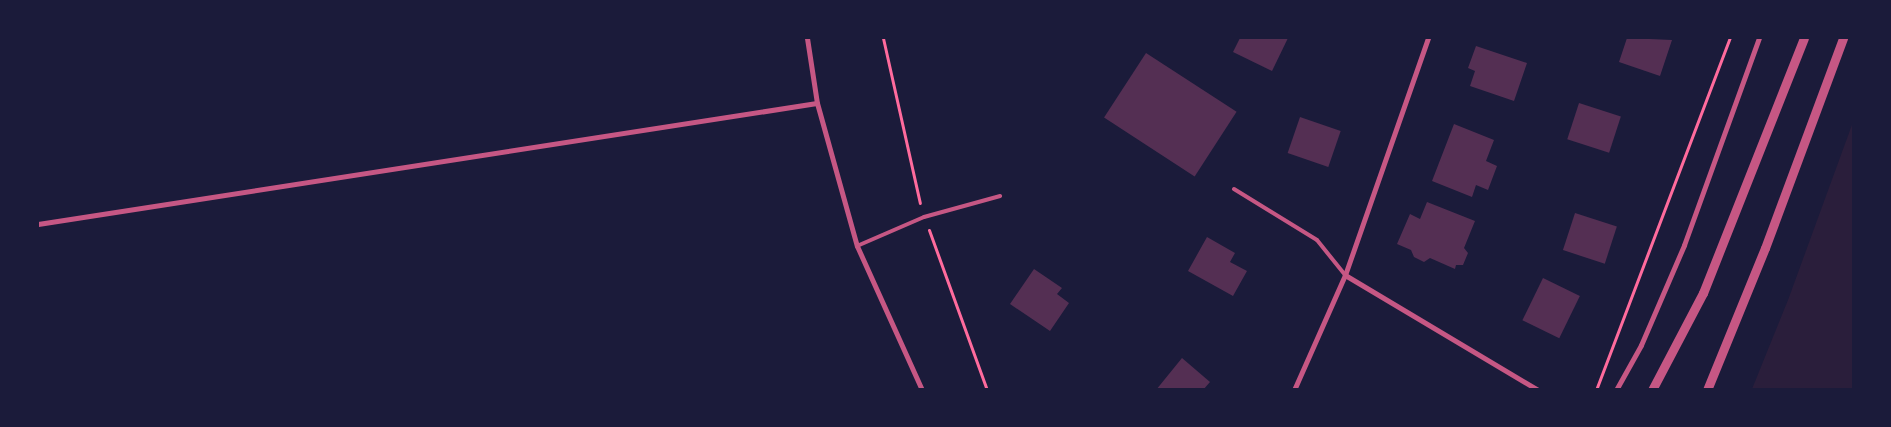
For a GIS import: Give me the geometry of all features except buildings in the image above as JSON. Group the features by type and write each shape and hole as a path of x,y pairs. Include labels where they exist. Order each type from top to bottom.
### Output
{"street":[{"path":"807,38 817,103 857,246 922,390"},
{"path":"1294,390 1345,275 1428,38"},
{"path":"1616,390 1641,345 1684,245 1759,38"},
{"path":"1652,390 1702,294 1804,38"},
{"path":"1707,390 1765,248 1842,38"},
{"path":"38,224 817,103"},
{"path":"1345,275 1538,390"}],"lane":[{"path":"1234,189 1317,240 1345,275"},
{"path":"857,246 924,217 1000,196"}],"path":[{"path":"1596,390 1730,38"}],"shaded area":[{"path":"1853,122 1853,389 1752,389 1788,300"}]}
